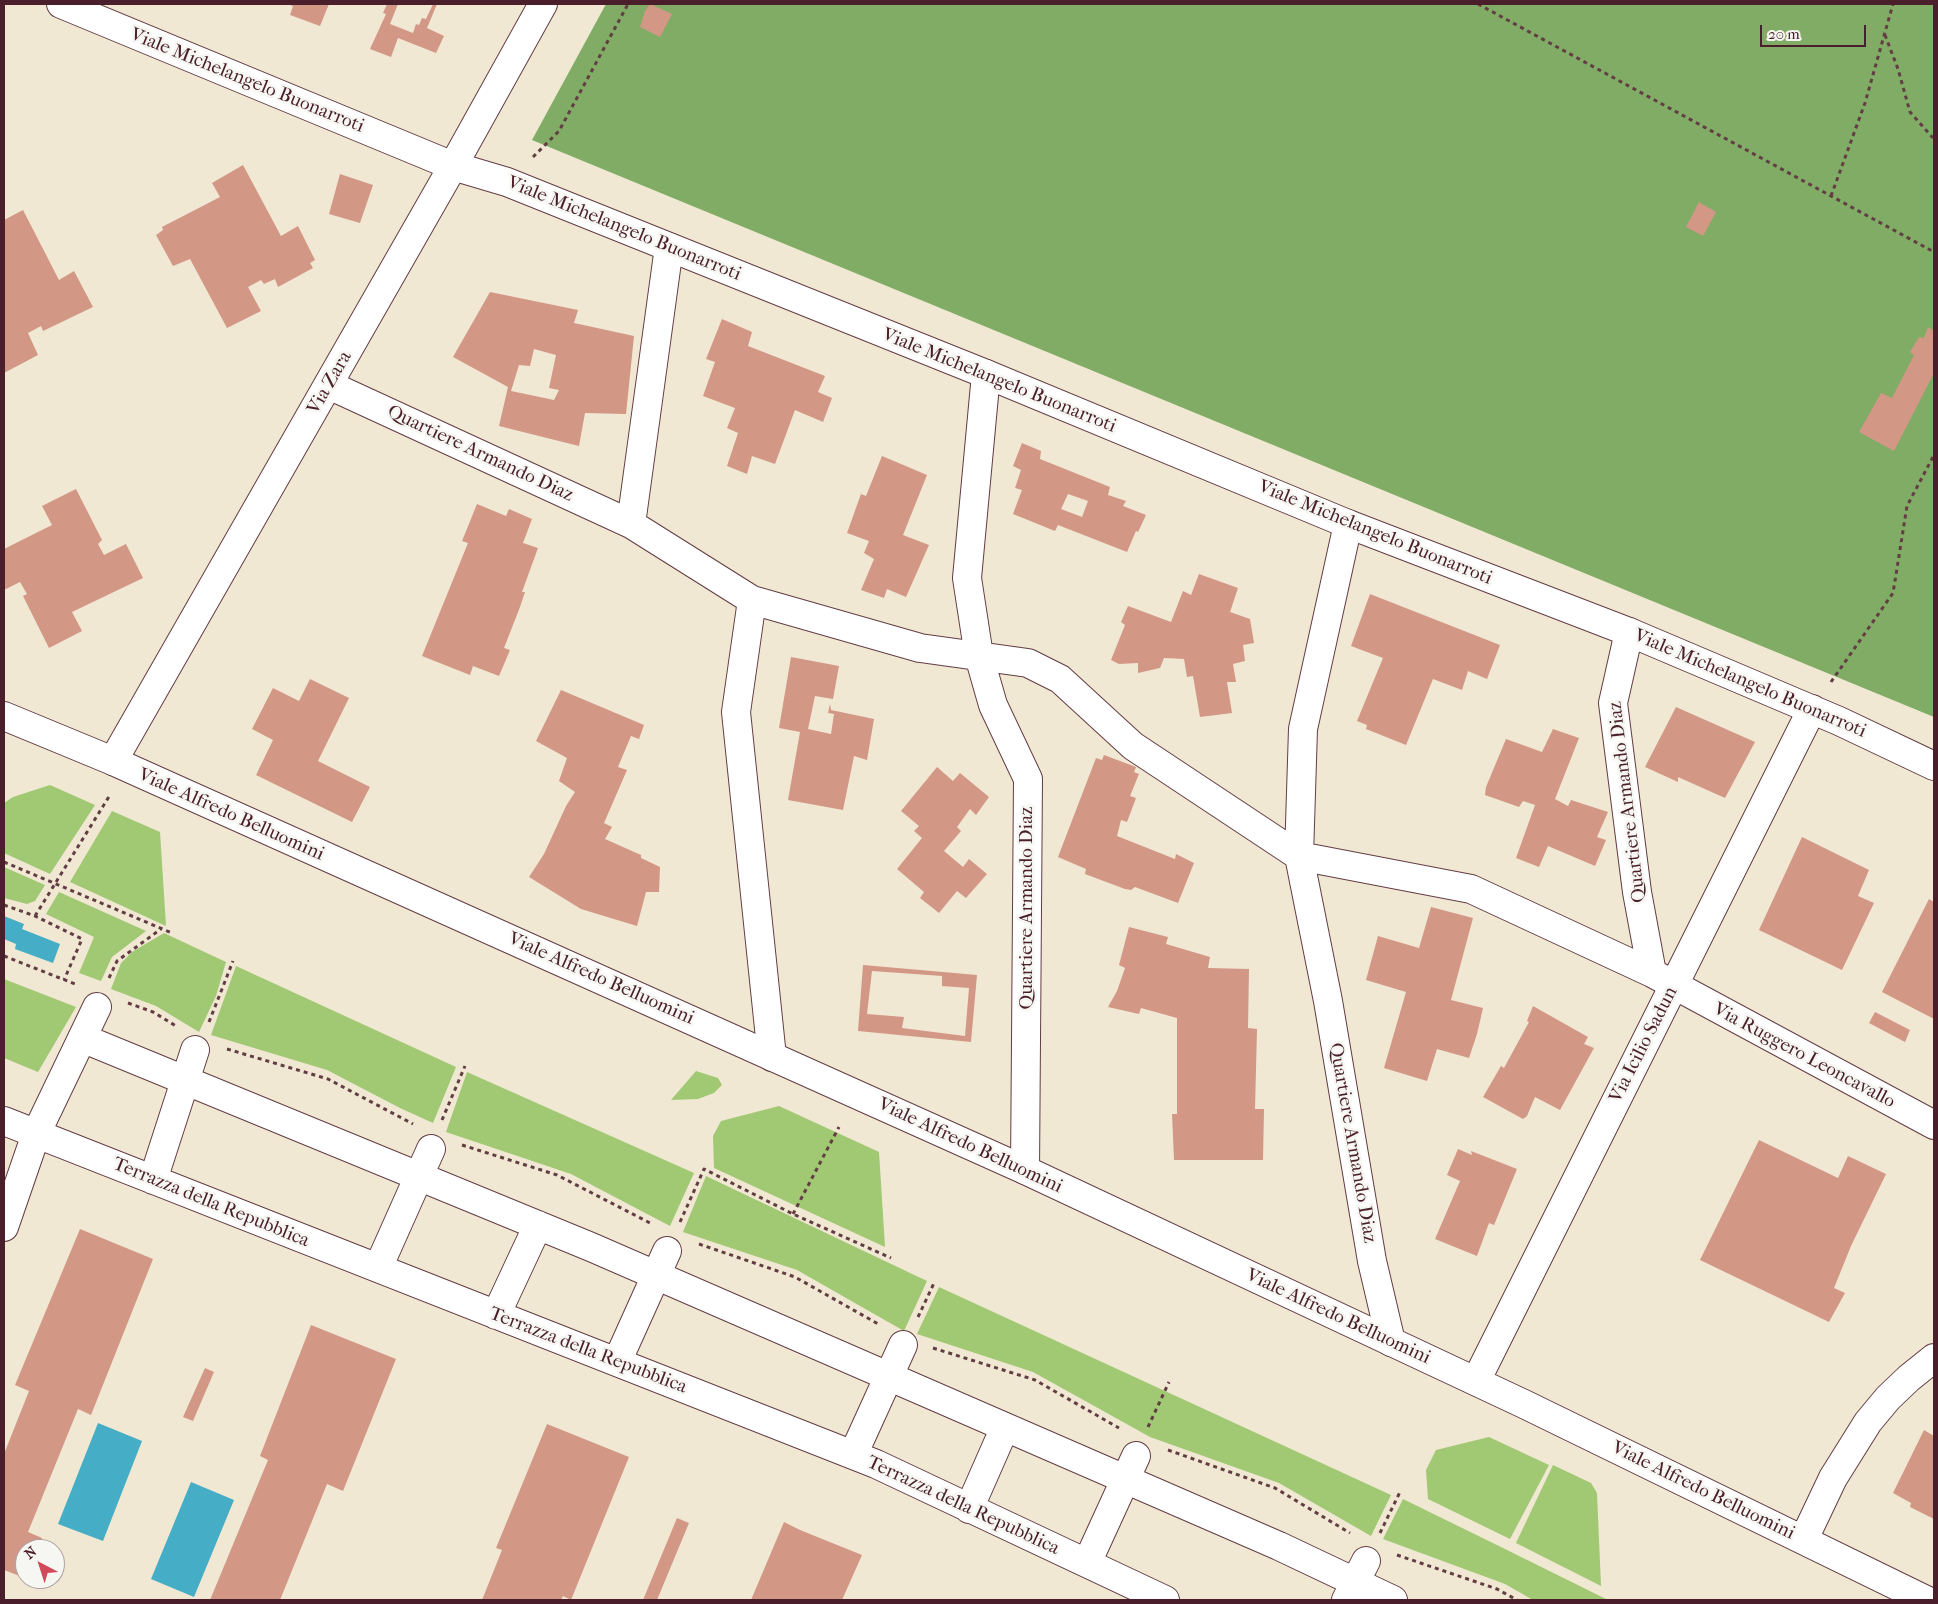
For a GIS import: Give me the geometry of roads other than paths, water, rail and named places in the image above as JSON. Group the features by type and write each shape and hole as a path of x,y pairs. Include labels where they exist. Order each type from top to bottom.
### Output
{"street":[{"name":"Viale Michelangelo Buonarroti","path":"61,4 453,166 507,182 986,374 1348,524 1629,632 1812,709 1934,766"},
{"name":"Via Zara","path":"113,761 329,385 543,4"},
{"path":"631,524 668,247"},
{"name":"Quartiere Armando Diaz","path":"986,374 967,578 978,656 993,705 1028,779 1025,1170"},
{"name":"Quartiere Armando Diaz","path":"329,385 631,524 752,600 920,648 1028,663 1060,679 1133,746 1299,856 1471,889 1663,980"},
{"name":"Quartiere Armando Diaz","path":"1348,524 1302,729 1299,856 1328,1000 1372,1261 1391,1342"},
{"path":"752,600 736,712 772,1057"},
{"name":"Quartiere Armando Diaz","path":"1629,632 1613,704 1638,892 1663,980"},
{"name":"Via Icilio Sadun","path":"1476,1381 1663,980 1812,709"},
{"name":"Viale Alfredo Belluomini","path":"4,716 113,761 1025,1170 1476,1381 1926,1600"},
{"name":"Via Ruggero Leoncavallo","path":"1663,980 1934,1126"},
{"path":"4,1227 9,1182 36,1134 101,996"},
{"path":"82,1038 538,1225 1005,1427 1135,1457 1279,1546 1365,1562 1393,1600"},
{"path":"153,1180 186,1080 207,1048"},
{"name":"Terrazza della Repubblica","path":"4,1121 876,1464 1165,1600"},
{"path":"378,1268 436,1137"},
{"path":"496,1314 538,1225"},
{"path":"617,1362 673,1237"},
{"path":"853,1455 889,1377 914,1338"},
{"path":"1804,1540 1833,1478 1868,1422 1888,1398 1934,1358"},
{"path":"969,1508 1005,1427"},
{"path":"1087,1563 1135,1457"}],"water":[{"path":"4,916 24,924 22,929 60,944 53,963 15,949 16,944 4,939"},
{"path":"98,1423 142,1441 103,1541 58,1524"},
{"path":"191,1482 234,1500 194,1597 151,1579"}]}
